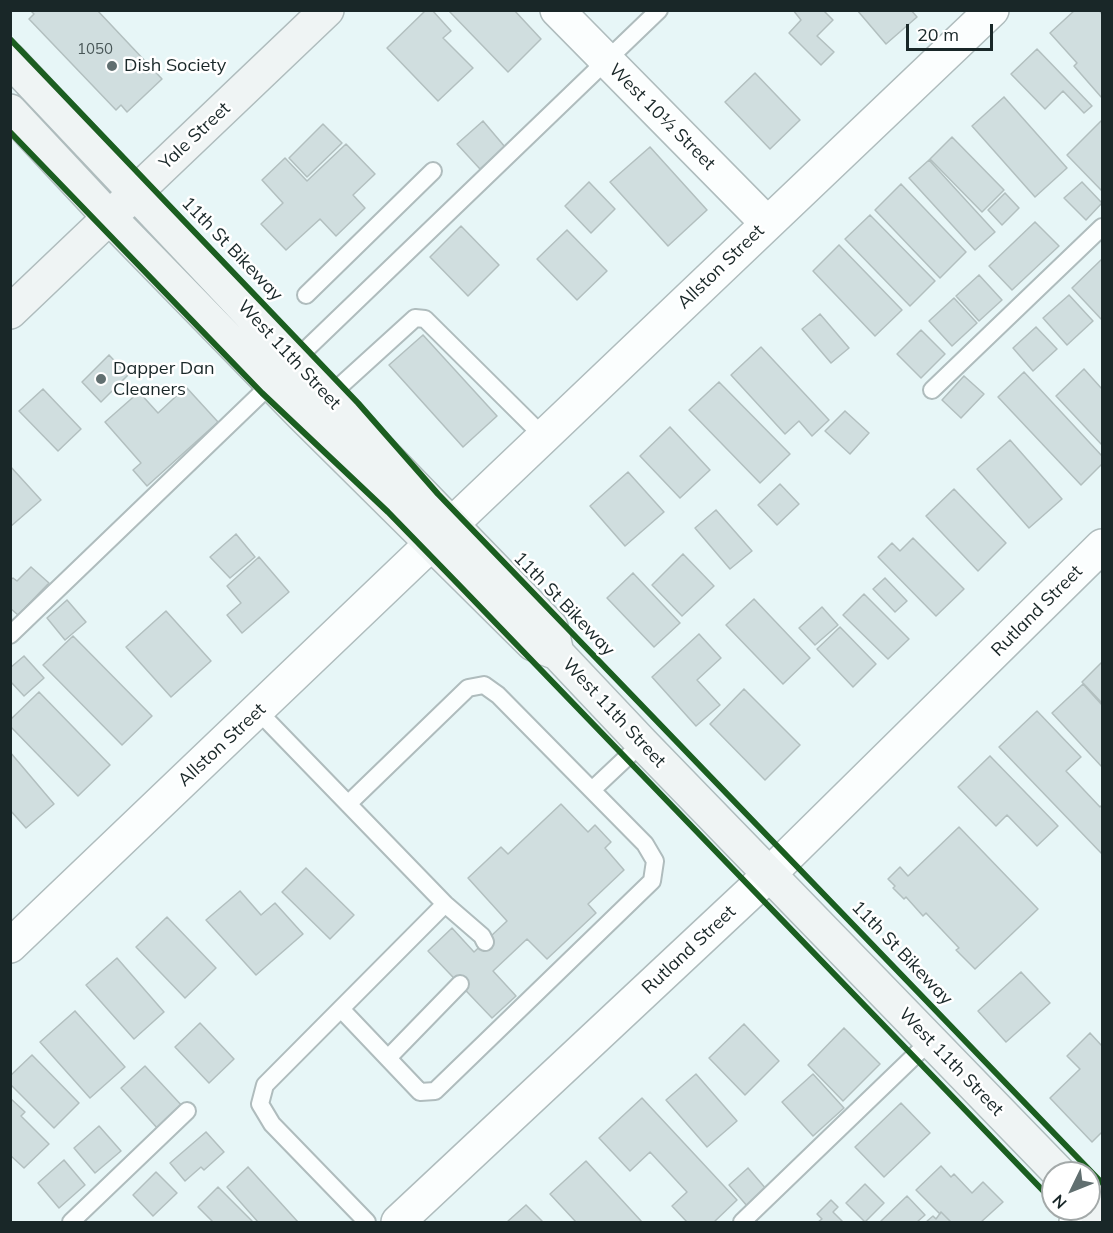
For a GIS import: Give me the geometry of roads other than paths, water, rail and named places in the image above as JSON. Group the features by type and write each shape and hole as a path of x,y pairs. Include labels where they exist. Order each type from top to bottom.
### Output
{"main road":[{"name":"Yale Street","path":"10,312 327,10"},
{"name":"West 11th Street","path":"10,60 328,397 442,534"},
{"name":"West 11th Street","path":"10,111 109,217 272,384 550,627 557,653 1047,1161"}],"street":[{"name":"West 10½ Street","path":"557,10 767,223"},
{"name":"Allston Street","path":"10,946 992,10"},
{"name":"Rutland Street","path":"398,1222 770,874 1102,546"}],"lane":[{"path":"294,361 659,10"},
{"path":"306,295 433,171"},
{"path":"932,390 1102,227"},
{"path":"328,397 415,318 426,319 544,437"},
{"path":"10,635 272,384"},
{"path":"341,1009 420,1092 435,1091 652,881 655,861 645,844 498,695 484,686 468,688 348,804"},
{"path":"258,711 445,904 482,936 485,942"},
{"path":"592,790 642,743"},
{"path":"367,1222 272,1124 260,1104 266,1085 445,904"},
{"path":"388,1058 460,984"},
{"path":"742,1222 930,1041"},
{"path":"71,1222 187,1111"}],"place":[{"name":"Dish Society","path":"112,66"},
{"name":"Dapper Dan Cleaners","path":"101,379"}]}
